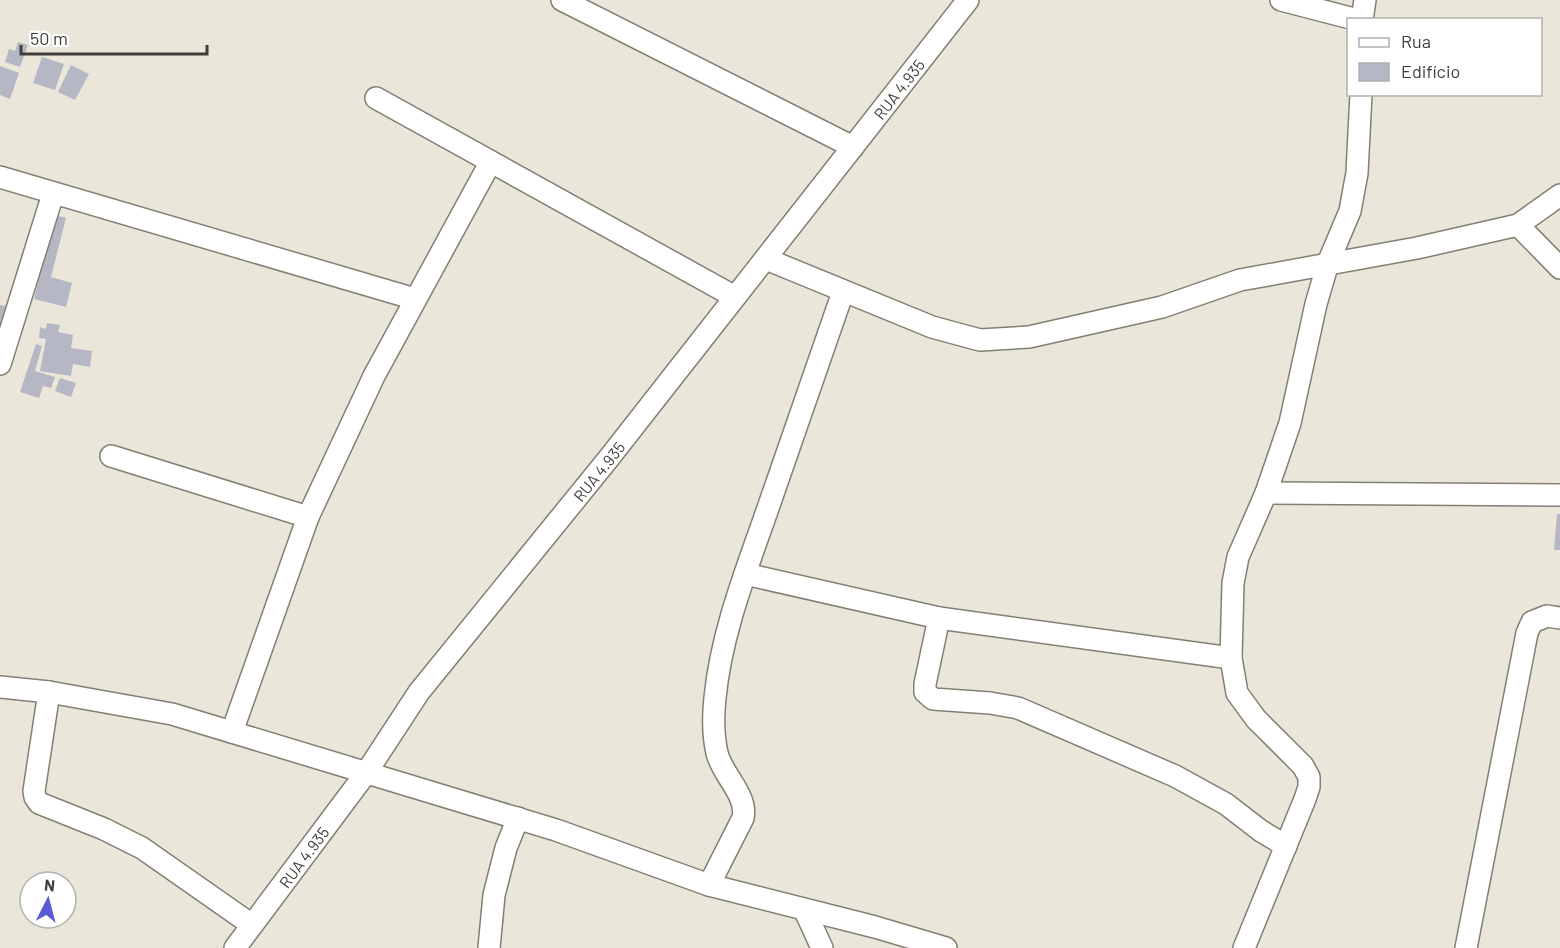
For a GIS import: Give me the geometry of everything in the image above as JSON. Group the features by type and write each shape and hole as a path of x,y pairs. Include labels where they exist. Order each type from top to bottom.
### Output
{"street":[{"path":"562,0 853,147"},
{"name":"RUA 4.935","path":"235,948 366,773 419,692 609,458 968,0"},
{"path":"1281,0 1352,18"},
{"path":"1360,18 1365,0"},
{"path":"1244,948 1305,799 1309,777 1303,766 1256,719 1237,693 1231,658 1233,583 1238,557 1266,494 1290,423 1316,304 1328,263 1350,211 1357,173 1361,96"},
{"path":"376,98 735,297"},
{"path":"232,732 308,517 374,376 490,163"},
{"path":"0,177 415,300"},
{"path":"0,364 52,194"},
{"path":"765,259 932,327 980,340 1019,338 1162,307 1240,279 1417,248 1518,225 1560,195"},
{"path":"1518,225 1560,268"},
{"path":"710,885 745,810 717,754 713,723 717,679 725,642 745,574 843,292"},
{"path":"111,456 308,517"},
{"path":"1266,494 1560,495"},
{"path":"745,574 939,618 1144,648 1231,658"},
{"path":"1466,948 1527,633 1532,621 1547,616 1560,618"},
{"path":"939,618 925,684 925,692 933,699 990,703 1018,708 1175,776 1226,804 1261,831 1286,846"},
{"path":"0,687 50,692 172,714 518,818 710,885 875,927 943,948"},
{"path":"50,692 34,791 39,803 104,829 142,848 252,925"},
{"path":"489,948 494,895 506,848 518,818"},
{"path":"805,911 822,948"}],"building":[{"path":"18,42 28,45 20,67 5,62 9,49 15,51"},
{"path":"42,57 64,64 55,90 33,83"},
{"path":"71,65 89,74 75,100 58,92"},
{"path":"0,66 19,73 10,99 0,95"},
{"path":"55,215 66,218 51,277 72,283 66,307 34,299"},
{"path":"0,305 10,307 6,327 0,325"},
{"path":"47,323 60,325 58,332 73,335 71,348 92,351 90,367 73,364 71,376 40,371 46,339 39,338 40,327 46,329"},
{"path":"36,344 42,346 35,371 55,377 51,388 43,386 39,398 20,392"},
{"path":"60,378 76,383 71,397 55,391"},
{"path":"1557,514 1560,514 1560,550 1554,550"}]}
